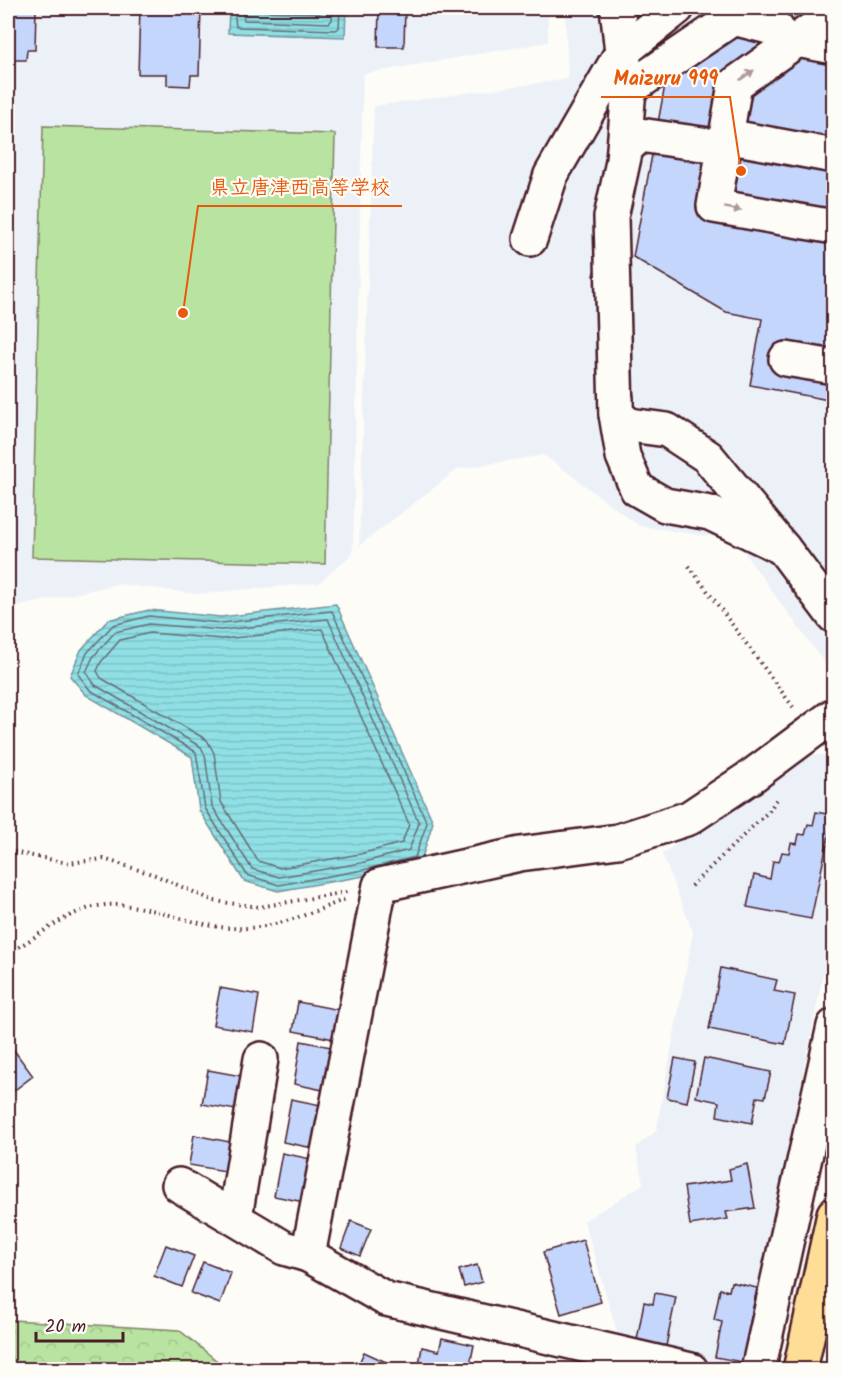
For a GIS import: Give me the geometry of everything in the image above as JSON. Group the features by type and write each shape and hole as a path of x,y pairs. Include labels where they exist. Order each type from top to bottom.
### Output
{"highway":[{"path":"800,1370 834,1214"}],"street":[{"path":"617,8 629,89 626,148 611,217 616,414 623,456 637,489 665,505 710,513 783,548"},
{"path":"530,239 551,175 622,52 677,8"},
{"path":"834,14 787,34 735,84 714,206 834,227"},
{"path":"629,89 733,18 834,47"},
{"path":"626,148 640,135 723,147 737,138 834,156"},
{"path":"786,359 834,367"},
{"path":"616,414 629,425 667,430 708,457 783,548 834,616"},
{"path":"308,1256 380,885 520,854 618,841 689,818 834,715"},
{"path":"758,1370 834,1026"},
{"path":"235,1217 261,1059"},
{"path":"179,1185 284,1248 308,1256 386,1299 651,1365 691,1370"},
{"path":"770,1318 809,1328"}],"path":[{"path":"689,566 795,709 795,744"},
{"path":"691,886 769,811 780,793"},
{"path":"8,850 68,863 104,859 155,875 214,901 259,907 380,885"},
{"path":"8,953 72,915 104,905 132,906 207,925 240,929 277,926 380,885"}],"shaded area":[{"path":"8,8 548,8 548,42 363,74 353,553 319,583 197,594 118,584 8,609"},
{"path":"565,8 833,8 833,675 735,540 639,526 544,455 458,469 359,546 374,106 568,79"},
{"path":"800,755 833,755 833,926 743,1369 636,1370 627,1366 584,1221 643,1184 636,1147 656,1131 693,932 662,854"}],"green space":[{"path":"43,126 335,134 325,564 32,557"},
{"path":"12,1320 179,1330 227,1369 8,1369 8,1323"}],"water":[{"path":"229,8 346,8 345,37 228,33"},
{"path":"336,604 433,822 421,861 364,876 278,891 244,881 199,810 192,757 86,695 70,676 81,650 108,620 149,610 221,617"}],"building":[{"path":"8,8 36,8 35,50 27,50 26,60 8,60"},
{"path":"140,8 201,8 199,75 191,75 190,86 167,85 167,74 138,74"},
{"path":"379,8 405,8 404,47 378,47"},
{"path":"783,8 834,8 834,401 750,385 762,319 726,312 633,257 665,85"},
{"path":"816,812 833,815 811,919 747,907 754,875 770,879 773,861 779,862 782,852 789,853 791,843 797,844 799,834 805,835 808,824 813,825"},
{"path":"721,968 777,980 774,991 795,995 785,1044 709,1029"},
{"path":"220,988 259,995 253,1032 213,1025"},
{"path":"298,1002 340,1010 334,1039 293,1031"},
{"path":"301,1041 331,1047 323,1090 294,1084"},
{"path":"8,1042 33,1076 8,1095"},
{"path":"675,1058 695,1062 687,1102 667,1098"},
{"path":"704,1058 771,1072 765,1098 757,1097 752,1123 717,1116 719,1102 696,1097"},
{"path":"208,1070 247,1077 241,1111 202,1104"},
{"path":"291,1099 321,1105 313,1148 283,1142"},
{"path":"194,1135 230,1142 225,1171 189,1165"},
{"path":"282,1153 311,1159 304,1202 274,1196"},
{"path":"747,1164 755,1208 726,1212 728,1219 690,1225 684,1187 731,1180 729,1169"},
{"path":"351,1221 371,1229 360,1256 341,1248"},
{"path":"583,1240 601,1302 561,1314 543,1252"},
{"path":"166,1245 194,1256 182,1287 154,1276"},
{"path":"203,1262 231,1273 220,1304 191,1293"},
{"path":"477,1265 482,1282 464,1287 459,1270"},
{"path":"731,1282 757,1288 742,1362 715,1357 722,1322 714,1320 720,1289 729,1291"},
{"path":"655,1293 676,1297 666,1346 637,1340 644,1302 653,1304"},
{"path":"442,1338 474,1345 469,1370 418,1370 422,1347 439,1351"},
{"path":"364,1352 397,1367 396,1370 356,1370"},
{"path":"527,1362 563,1370 526,1370"}],"place":[{"name":"Maizuru 999","path":"741,171"},
{"name":"県立唐津西高等学校","path":"183,313"}]}
